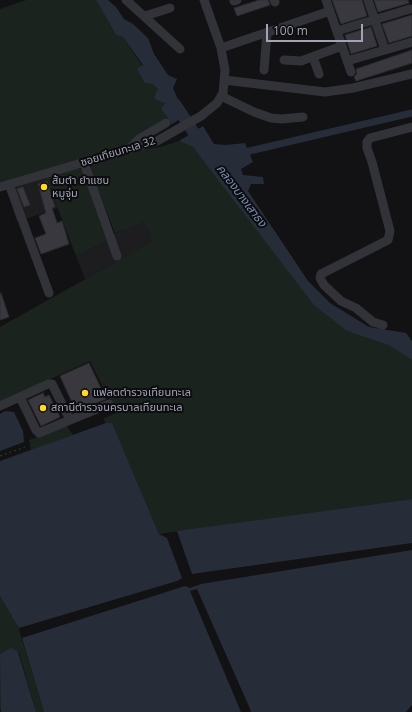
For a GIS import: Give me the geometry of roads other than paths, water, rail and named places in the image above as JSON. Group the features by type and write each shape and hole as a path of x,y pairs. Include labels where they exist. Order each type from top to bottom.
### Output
{"street":[{"path":"126,0 180,49"},
{"path":"204,0 221,48 224,70 221,96 254,112 271,118 282,119 303,117"},
{"path":"221,48 267,33 336,0"},
{"path":"368,0 385,50"},
{"path":"328,5 351,72"},
{"path":"144,16 170,8"},
{"path":"337,31 410,9"},
{"path":"264,70 267,33"},
{"path":"347,62 412,42"},
{"path":"284,60 301,61 342,46"},
{"path":"313,57 319,74"},
{"path":"224,80 325,92 354,88 412,74"},
{"name":"ซอยเทียนทะเล 32","path":"4,186 157,141 201,116 217,104 221,96"},
{"path":"129,149 139,139 166,123"},
{"path":"383,326 373,322 356,308 341,301 324,285 320,278 321,274 388,240 390,231 367,148 367,142 370,138 412,127"},
{"path":"84,163 117,256"},
{"path":"4,186 49,293"},
{"path":"0,406 48,384 52,384 70,420"},
{"path":"20,397 36,430 39,433 109,404"}],"water":[{"path":"96,0 108,0 116,7 124,19 133,24 148,38 154,54 168,75 177,79 173,88 185,116 172,124 161,109 165,103 156,100 154,97 158,89 153,84 145,83 137,69 143,65 123,37 116,35"},
{"path":"203,126 214,144 226,145 245,143 253,162 241,169 243,175 263,177 264,184 251,184 248,191 308,281 330,303 369,327 406,333 412,341 412,360 388,345 347,331 314,305 193,147 179,141"},
{"path":"5,411 14,412 23,431 24,442 0,451 0,414"},
{"path":"106,423 112,423 159,534 167,538 182,578 177,581 19,628 0,596 0,461"},
{"path":"412,499 412,543 192,574 177,531"},
{"path":"412,550 412,705 406,712 250,712 251,711 197,589 190,591 241,712 44,712 22,638 185,586 190,588 201,584"},
{"path":"11,648 18,652 36,712 1,712 0,654"}],"waterway":[{"name":"คลองบางเสาธง","path":"175,104 202,145"},
{"path":"241,153 412,113"}],"place":[{"name":"ส้มตำ ยำแซบ หมูจุ่ม","path":"44,187"},
{"name":"แฟลตตำรวจเทียนทะเล","path":"85,393"},
{"name":"สถานีตำรวจนครบาลเทียนทะเล","path":"43,408"}]}
